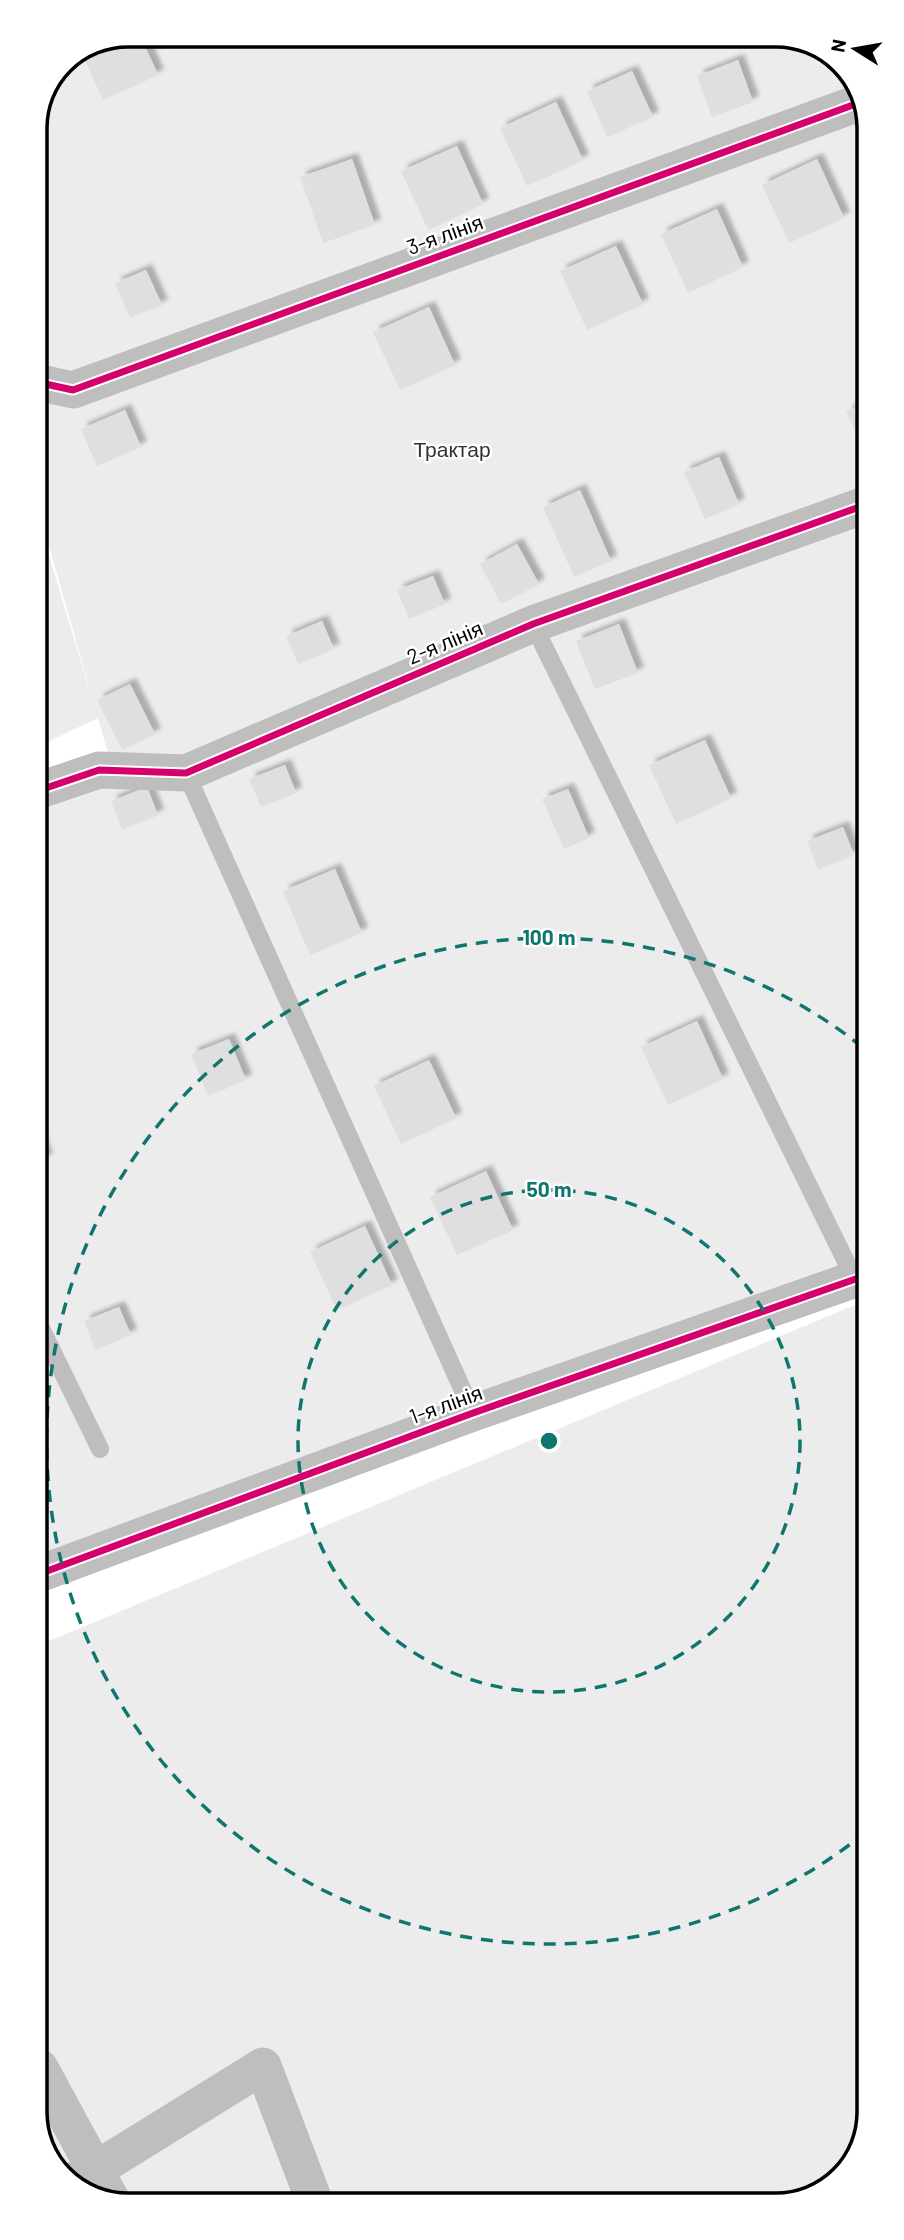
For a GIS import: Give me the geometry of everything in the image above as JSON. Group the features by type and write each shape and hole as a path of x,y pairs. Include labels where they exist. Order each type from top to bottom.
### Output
{"street":[{"name":"3-я лінія","path":"47,384 73,390 853,105"},
{"name":"2-я лінія","path":"47,788 99,770 186,773 533,624 857,508"},
{"name":"1-я лінія","path":"47,1571 473,1413 857,1279"},
{"path":"93,2184 263,2066 311,2193"},
{"path":"47,2084 91,2184"}],"lane":[{"path":"533,624 857,1270"},
{"path":"186,773 473,1413"},
{"path":"47,1340 100,1449"}],"green space":[{"name":"Трактар","path":"128,47 781,47 807,53 820,61 820,84 844,84 852,102 857,128 857,1265 47,1557 47,802 115,778 98,718 47,742 47,549 95,708 47,539 47,123 53,97 61,83 83,61 97,53"},
{"path":"857,1304 857,2112 852,2138 843,2157 825,2176 812,2184 776,2193 123,2193 102,2188 79,2176 56,2148 47,2112 47,1642"}],"building":[{"path":"145,47 158,75 103,100 85,60 112,49"},
{"path":"738,60 753,102 712,117 697,76"},
{"path":"632,71 653,117 607,137 587,91"},
{"path":"556,102 583,160 527,186 500,128"},
{"path":"457,146 483,204 428,230 401,171"},
{"path":"352,159 375,225 323,243 300,177"},
{"path":"817,159 844,218 789,243 762,185"},
{"path":"717,209 743,267 688,293 661,234"},
{"path":"616,246 643,304 587,330 560,271"},
{"path":"146,270 162,305 130,318 115,283"},
{"path":"429,307 455,365 400,390 373,332"},
{"path":"857,407 857,436 846,412"},
{"path":"125,410 141,447 97,466 81,429"},
{"path":"719,457 739,504 705,519 684,472"},
{"path":"580,490 611,561 574,577 543,507"},
{"path":"517,544 539,584 501,604 480,564"},
{"path":"433,576 445,604 409,619 397,590"},
{"path":"322,621 334,649 298,664 286,636"},
{"path":"619,624 638,673 595,689 576,641"},
{"path":"130,684 155,734 122,750 97,700"},
{"path":"705,740 731,798 676,824 649,765"},
{"path":"285,765 296,793 261,807 249,779"},
{"path":"147,787 158,815 122,830 111,801"},
{"path":"568,789 589,838 564,849 542,799"},
{"path":"843,827 854,855 818,870 807,841"},
{"path":"335,869 362,933 310,955 283,891"},
{"path":"697,1021 723,1079 668,1105 641,1047"},
{"path":"229,1039 246,1080 208,1096 191,1054"},
{"path":"429,1060 456,1118 401,1144 374,1086"},
{"path":"486,1171 513,1230 457,1255 430,1197"},
{"path":"365,1226 392,1285 337,1310 310,1252"},
{"path":"119,1307 131,1335 95,1350 84,1321"}],"cycle path":[{"path":"47,384 73,390 853,105"},
{"path":"47,788 99,770 186,773 533,624 857,508"},
{"path":"47,1571 473,1413 857,1279"}]}
